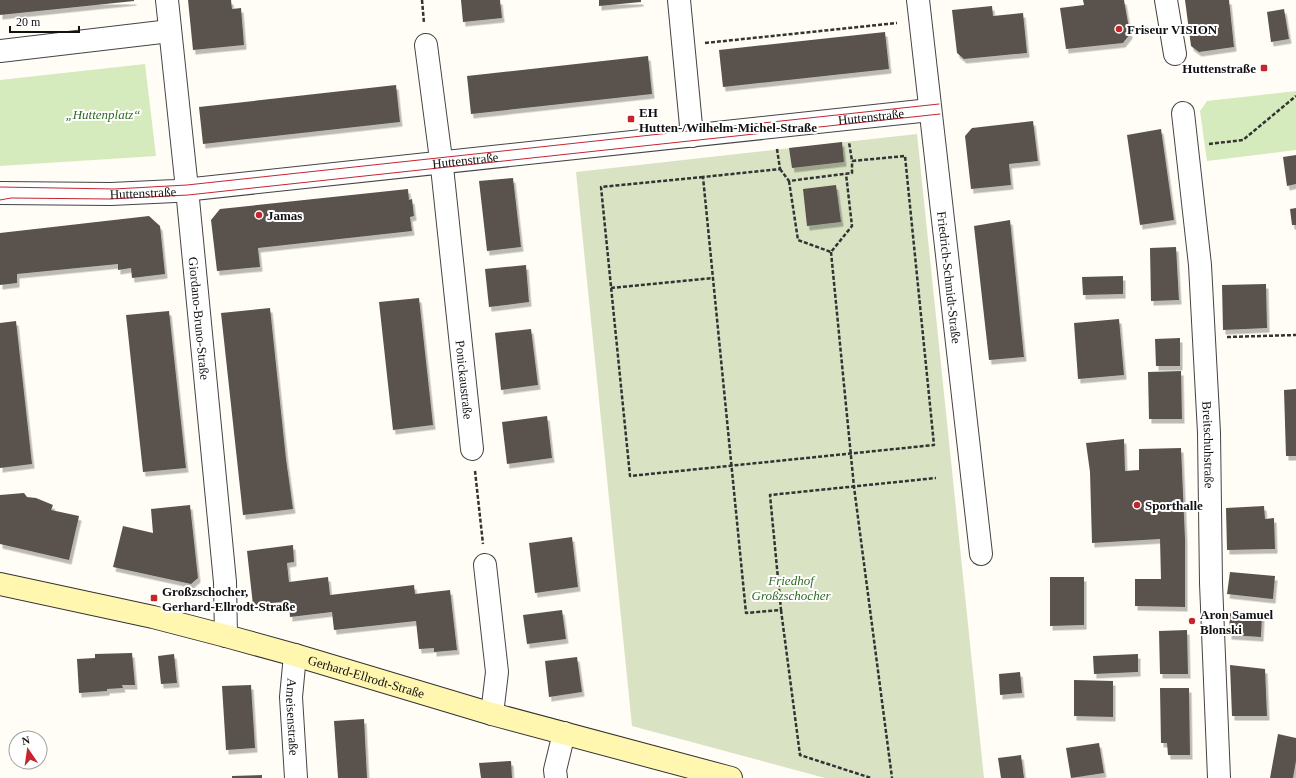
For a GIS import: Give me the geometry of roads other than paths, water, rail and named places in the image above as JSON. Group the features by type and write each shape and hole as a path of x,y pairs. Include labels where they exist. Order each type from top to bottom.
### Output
{"main road":[{"name":"Gerhard-Ellrodt-Straße","path":"0,584 130,612 226,636 492,714 731,778"}],"street":[{"name":"Giordano-Bruno-Straße","path":"167,0 188,190 225,582 226,636"},
{"path":"679,0 692,136"},
{"path":"1166,0 1175,54"},
{"name":"Friedrich-Schmidt-Straße","path":"919,10 981,554"},
{"path":"0,51 170,31"},
{"name":"Ponickaustraße","path":"426,45 441,162 472,449"},
{"name":"Huttenstraße","path":"0,192 111,194 188,190 930,110"},
{"name":"Breitschuhstraße","path":"1183,113 1200,265 1208,433 1211,583 1219,778"},
{"path":"485,565 497,672 492,714"},
{"name":"Ameisenstraße","path":"295,655 291,697 296,778"},
{"path":"556,778 556,770 564,734"}],"tram line":[{"path":"0,187 114,189 187,185 939,104"},
{"path":"0,200 11,198 110,199 188,195 940,114"}],"place":[{"name":"Friseur VISION","path":"1119,29"},
{"name":"Huttenstraße","path":"1264,68"},
{"name":"EH Hutten-/Wilhelm-Michel-Straße","path":"631,119"},
{"name":"Jamas","path":"259,215"},
{"name":"Sporthalle","path":"1137,505"},
{"name":"Großzschocher, Gerhard-Ellrodt-Straße","path":"154,598"},
{"name":"Aron Samuel Blonski","path":"1192,621"}],"park label":[{"name":"„Huttenplatz“","path":"103,114"},
{"name":"Friedhof Großzschocher","path":"791,588"}]}
